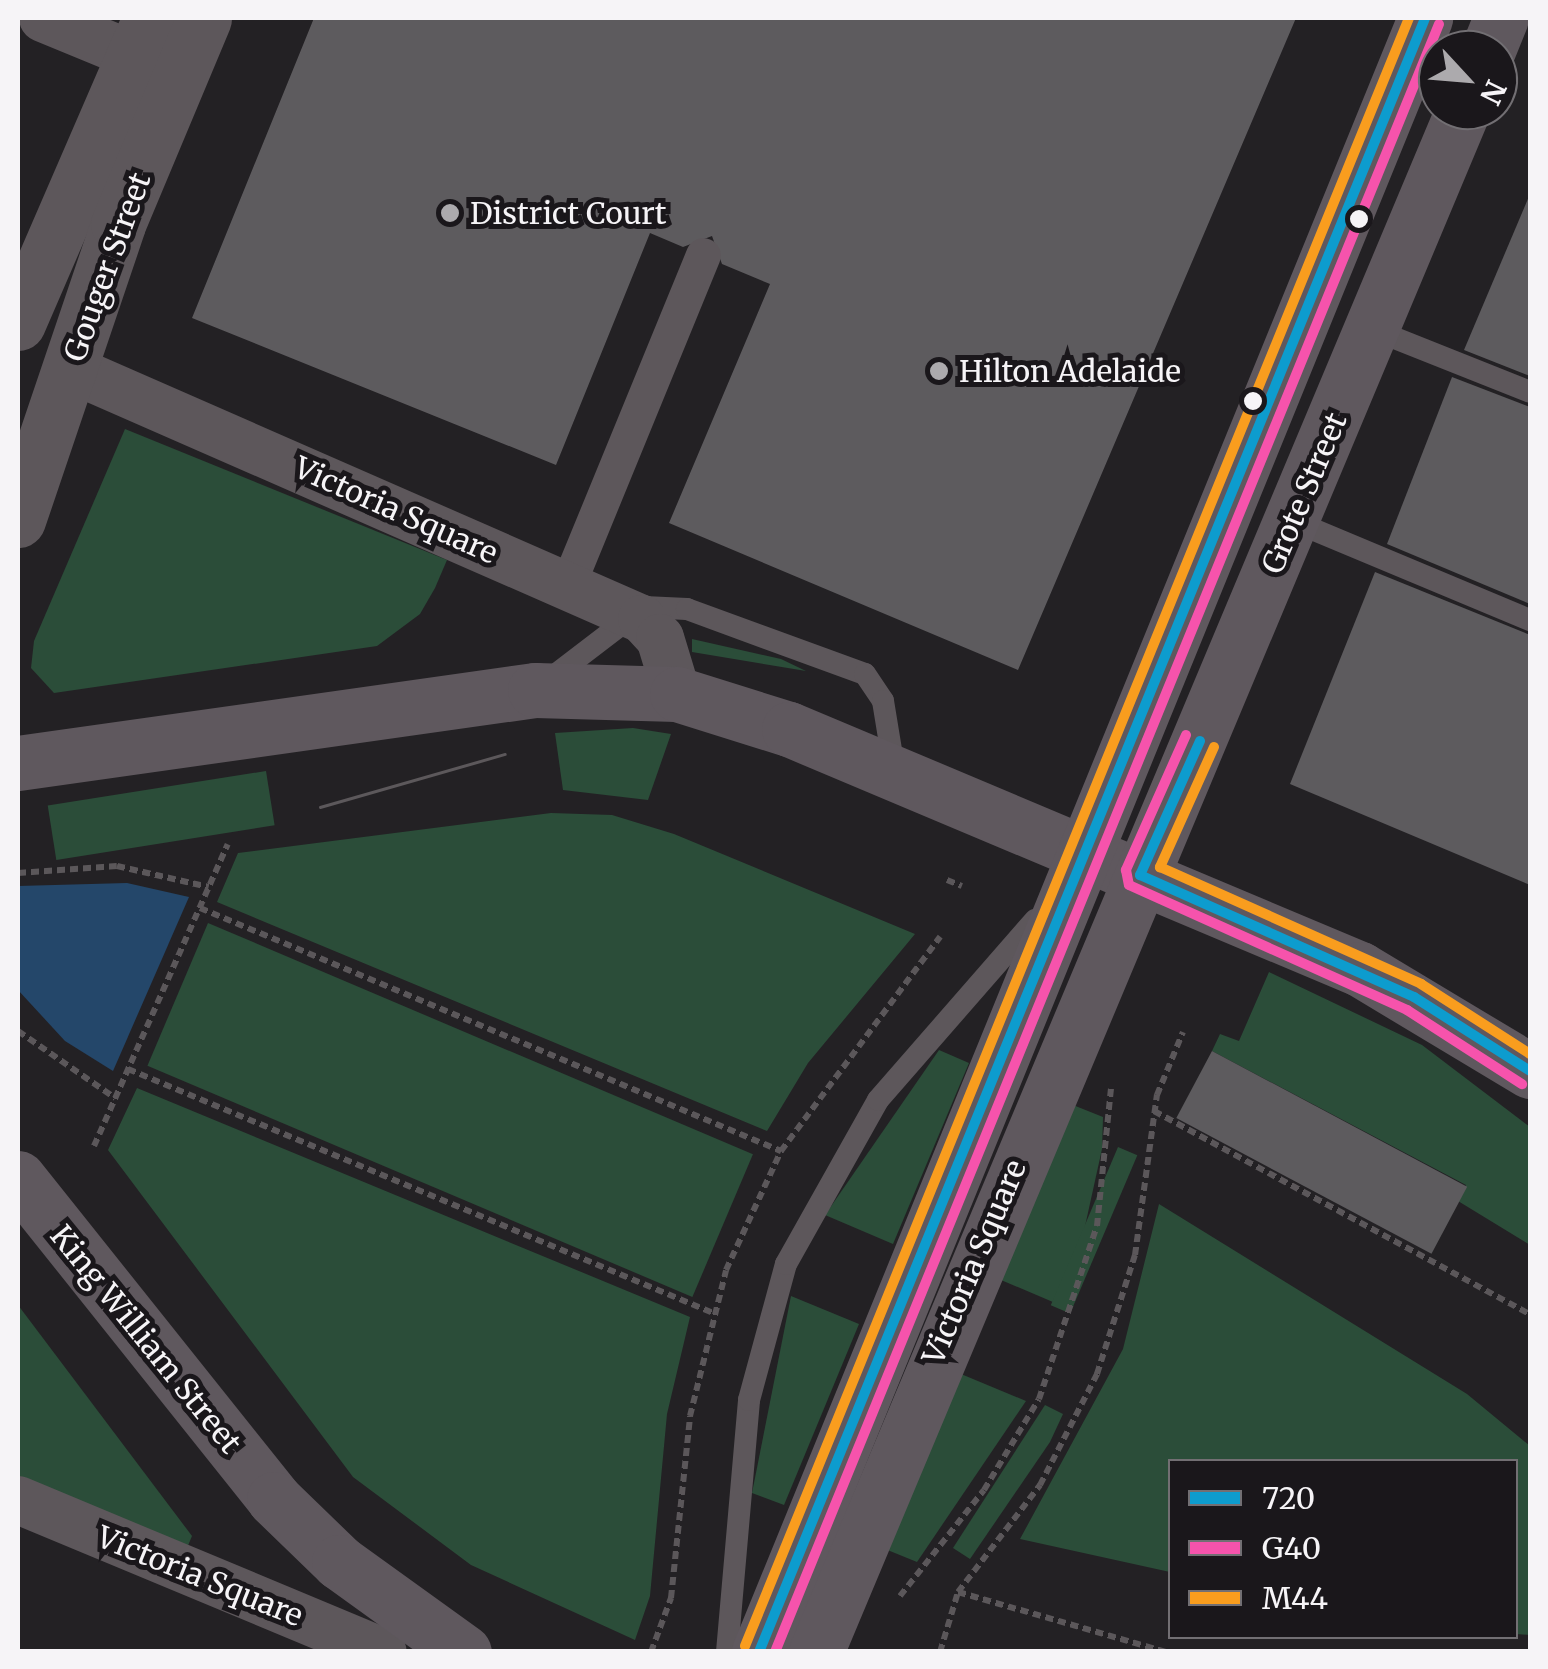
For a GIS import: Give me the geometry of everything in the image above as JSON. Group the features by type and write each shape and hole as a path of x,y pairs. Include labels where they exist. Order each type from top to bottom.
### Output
{"main road":[{"path":"1083,852 1425,18"},
{"name":"Grote Street","path":"1140,875 1455,130"},
{"path":"18,763 535,690 676,694 895,774 1387,983 1530,1071"},
{"name":"Victoria Square","path":"758,1652 1083,852"},
{"name":"Victoria Square","path":"816,1652 1140,875"},
{"name":"King William Street","path":"18,1178 274,1500 340,1562 464,1652"}],"street":[{"path":"43,18 155,50"},
{"name":"Gouger Street","path":"18,323 155,50 204,18"},
{"name":"Gouger Street","path":"18,520 71,370 155,50"},
{"path":"574,567 703,255"},
{"path":"18,404 71,370"},
{"name":"Victoria Square","path":"71,370 634,614"},
{"path":"634,614 655,630 676,694"},
{"name":"Victoria Square","path":"18,1500 383,1652"}],"lane":[{"path":"1372,328 1530,392"},
{"path":"1292,521 1530,620"},
{"path":"535,690 634,614 654,605 687,609 852,666 883,702 895,774"},
{"path":"727,1652 748,1400 798,1236 905,1063 1022,938 1083,852"}],"path":[{"path":"94,1146 228,844"},
{"path":"18,873 117,866 209,887"},
{"path":"947,880 962,886"},
{"path":"200,908 782,1151"},
{"path":"18,1031 116,1098"},
{"path":"940,1652 958,1592 1040,1484 1092,1386 1135,1255 1154,1110 1183,1032"},
{"path":"128,1069 713,1314"},
{"path":"891,1606 984,1490 1054,1362 1097,1226 1112,1071"},
{"path":"1154,1110 1530,1314"},
{"path":"958,1592 1166,1652"}],"green space":[{"path":"125,429 447,560 435,588 420,614 377,646 54,693 31,668 34,641"},
{"path":"692,639 781,659 806,671 692,652"},
{"path":"633,728 671,734 648,800 563,790 555,733"},
{"path":"266,771 275,825 56,860 48,806"},
{"path":"551,813 612,815 674,834 915,934 808,1063 767,1131 217,902 238,853"},
{"path":"208,923 753,1154 692,1297 147,1066"},
{"path":"1269,972 1422,1045 1530,1127 1530,1245 1458,1201 1466,1185 1212,1051 1220,1034 1239,1041"},
{"path":"939,1050 969,1063 893,1244 825,1215"},
{"path":"137,1088 690,1317 667,1414 650,1596 635,1640 471,1565 353,1477 108,1150"},
{"path":"1073,1105 1103,1117 1102,1149 1067,1308 1001,1280"},
{"path":"1118,1147 1137,1155 1070,1314 1051,1305"},
{"path":"1159,1204 1467,1394 1530,1446 1530,1635 1518,1634 1518,1459 1168,1459 1168,1572 1020,1539 1123,1349"},
{"path":"791,1296 859,1324 784,1505 752,1493"},
{"path":"18,1305 192,1536 187,1548 18,1479"},
{"path":"961,1374 1026,1401 917,1562 885,1549"},
{"path":"1045,1405 1063,1414 1050,1442 970,1559 953,1548"}],"water":[{"path":"127,883 189,897 113,1071 65,1041 18,990 18,886"}],"building":[{"path":"314,18 1296,18 1018,670 669,523 770,284 722,264 712,236 683,247 650,233 556,465 192,318"},
{"path":"1530,194 1530,376 1464,350"},
{"path":"1452,377 1530,407 1530,604 1387,544"},
{"path":"1375,572 1530,635 1530,885 1290,784"},
{"path":"1212,1051 1467,1187 1431,1254 1176,1118"}],"tram line":[{"path":"320,807 505,754"}],"transit line":[{"name":"M44","path":"745,1646 1409,18"},
{"name":"720","path":"759,1652 1425,18"},
{"name":"G40","path":"775,1652 1439,24"},
{"name":"G40","path":"1186,735 1126,870 1129,885 1407,1010 1522,1084"},
{"name":"720","path":"1200,741 1140,875 1414,997 1530,1071"},
{"name":"M44","path":"1214,747 1160,867 1421,984 1530,1054"}],"place":[{"name":"District Court","path":"450,213"},
{"name":"Hilton Adelaide","path":"939,371"}]}
